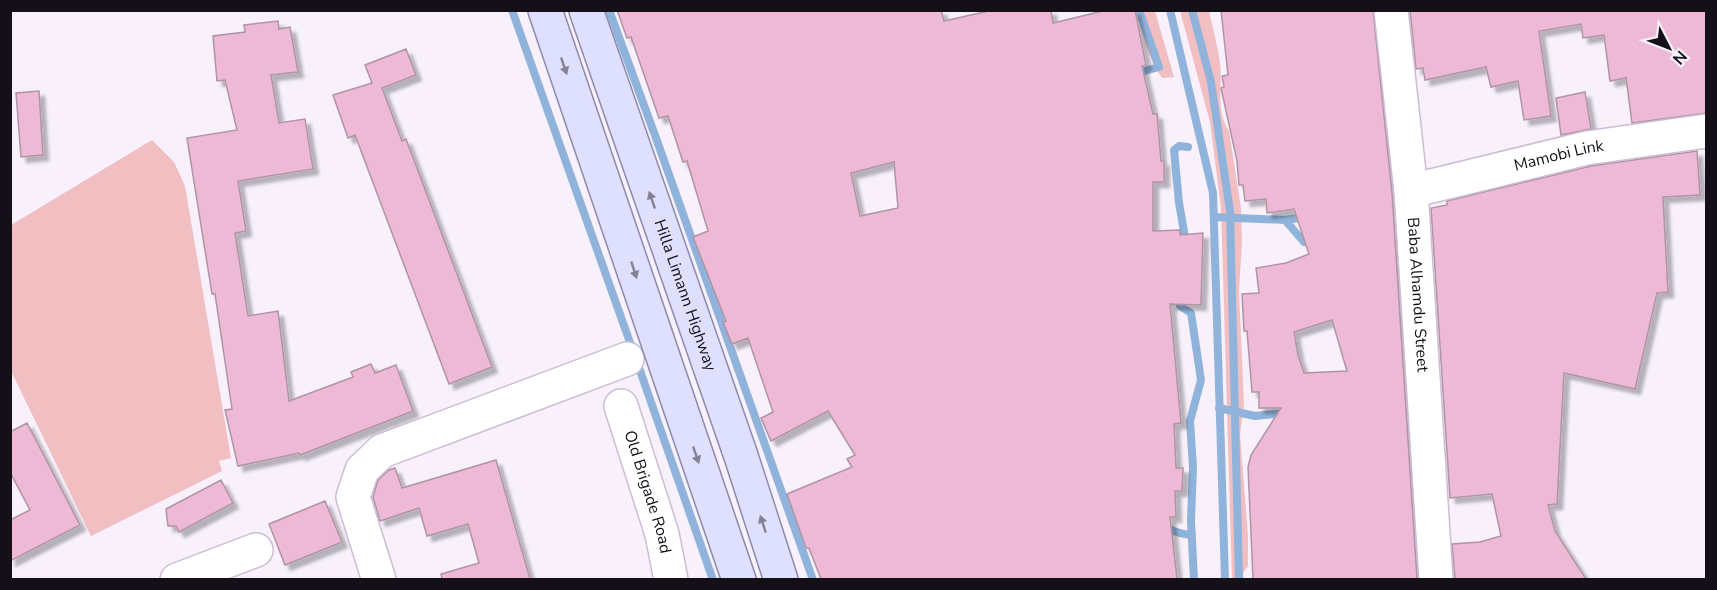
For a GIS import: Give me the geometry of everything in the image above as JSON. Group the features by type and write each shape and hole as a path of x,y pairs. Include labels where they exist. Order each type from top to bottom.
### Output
{"main road":[{"path":"545,10 739,579"},
{"name":"Hilla Limann Highway","path":"585,10 733,434 781,579"}],"street":[{"name":"Baba Alhamdu Street","path":"1391,10 1411,191 1436,579"},
{"name":"Mamobi Link","path":"1411,191 1587,148 1707,131"},
{"path":"379,579 353,497 362,470 382,451 627,359"},
{"name":"Old Brigade Road","path":"621,406 662,534 671,579"},
{"path":"177,579 256,550"}],"shaded area":[{"path":"1136,11 1155,11 1174,77 1162,78 1157,70 1146,46"},
{"path":"1180,11 1209,11 1220,62 1222,115 1229,131 1241,208 1239,291 1244,404 1240,434 1248,536 1248,566 1243,573 1244,579 1232,579 1221,208 1210,122"},
{"path":"152,140 174,162 185,186 231,458 219,461 222,471 91,536 11,371 11,225"}],"building":[{"path":"617,10 941,10 944,21 993,10 1051,10 1053,23 1107,10 1135,10 1146,65 1142,66 1153,114 1157,114 1161,161 1164,161 1164,182 1153,182 1153,231 1180,230 1180,235 1203,233 1201,305 1170,304 1181,423 1174,424 1176,468 1183,468 1182,491 1175,491 1176,517 1170,517 1177,579 821,579 809,548 806,548 787,494 852,467 847,459 855,455 828,411 771,441 761,418 773,412 748,338 732,344 723,322 726,321 693,237 708,231 687,161 683,162 668,116 659,118 631,37 627,38","holes":["894,162 898,208 860,216 851,173"]},
{"path":"1221,10 1373,10 1392,193 1417,579 1253,579 1248,467 1251,455 1281,408 1259,408 1259,392 1252,392 1242,294 1259,293 1256,268 1286,263 1309,254 1294,209 1267,213 1266,199 1245,201 1243,185 1239,185 1237,161 1221,88 1224,87 1222,76 1228,75","holes":["1332,320 1347,371 1304,373 1294,332"]},
{"path":"1410,10 1707,10 1707,113 1632,123 1626,78 1610,81 1604,35 1583,38 1581,24 1539,31 1551,116 1524,120 1518,81 1491,87 1486,67 1425,80 1423,68 1416,69"},
{"path":"278,21 279,29 290,27 298,72 271,75 279,123 305,119 313,169 238,181 246,231 235,233 248,316 278,311 289,401 353,377 351,372 371,364 375,373 396,365 413,411 300,455 299,453 238,466 225,410 232,409 215,294 212,294 187,138 237,130 225,80 217,81 213,36 245,32 244,25"},
{"path":"406,49 416,75 382,88 402,141 406,139 492,367 449,384 355,135 348,138 333,95 372,83 365,65"},
{"path":"39,91 43,155 21,157 16,93"},
{"path":"1585,92 1591,129 1561,135 1556,98"},
{"path":"1697,151 1700,195 1663,197 1668,292 1657,293 1635,389 1564,373 1557,504 1548,505 1555,531 1586,579 1455,579 1452,544 1480,542 1501,536 1492,494 1450,498 1431,208 1447,205 1447,201 1591,166"},
{"path":"27,423 80,525 10,561 10,520 30,510 10,472 10,432"},
{"path":"496,460 530,579 442,579 441,574 479,563 468,524 427,536 419,508 380,521 373,497 378,480 389,470 395,468 402,488"},
{"path":"221,480 233,503 179,532 176,526 168,526 166,509"},
{"path":"325,501 342,542 285,565 269,524"}],"waterway":[{"path":"512,10 633,351"},
{"path":"609,10 813,580"},
{"path":"1134,74 1159,67 1139,10"},
{"path":"1170,10 1213,193 1225,580"},
{"path":"1192,10 1211,82 1230,211 1239,580"},
{"path":"1186,243 1179,203 1174,150 1179,146 1188,147"},
{"path":"1214,217 1285,220 1307,217"},
{"path":"1285,220 1304,242"},
{"path":"1181,295 1180,306 1191,313 1201,380 1190,421 1193,467 1191,521 1194,580"},
{"path":"637,362 713,580"},
{"path":"1219,408 1255,416 1285,413"},
{"path":"1161,528 1192,535"}]}
